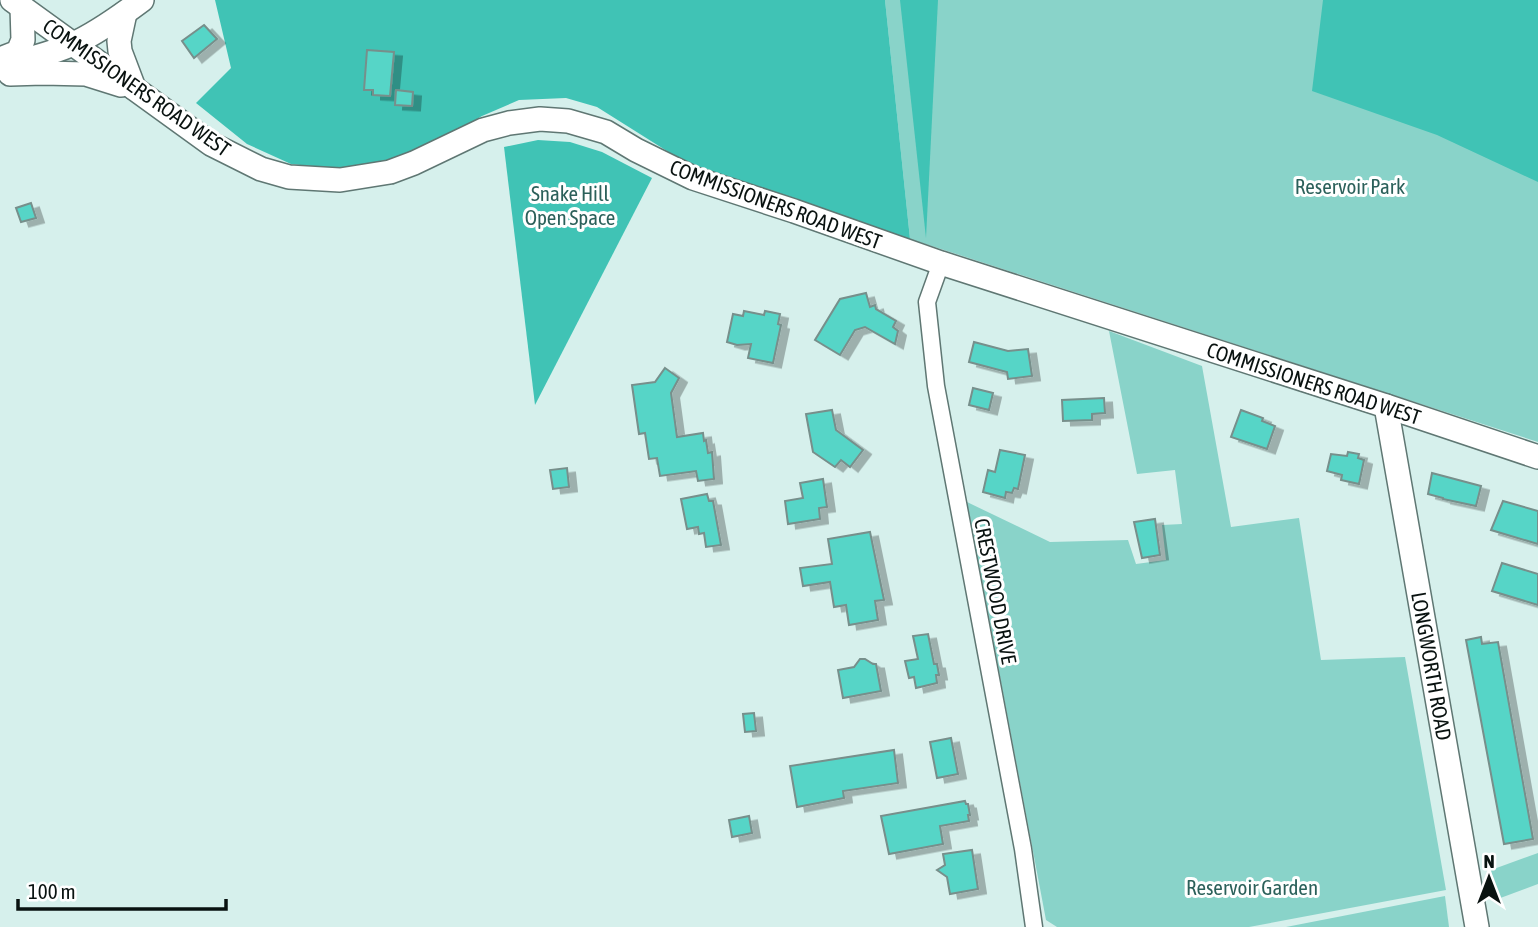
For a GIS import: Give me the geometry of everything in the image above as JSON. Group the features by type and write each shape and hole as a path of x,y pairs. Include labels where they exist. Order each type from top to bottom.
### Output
{"main road":[{"name":"COMMISSIONERS ROAD WEST","path":"17,4 211,144 261,169 289,177 340,180 390,172 483,130 509,123 540,119 568,121 606,132 692,178 940,263 1538,457"},
{"path":"0,59 18,51 23,40 17,4"},
{"path":"0,66 31,59 74,44 133,6"},
{"path":"133,6 119,41 134,88"},
{"path":"0,75 86,74 134,88"},
{"name":"LONGWORTH ROAD","path":"1386,406 1477,927"}],"street":[{"name":"CRESTWOOD DRIVE","path":"940,263 927,302 936,386 1023,849 1034,927"}],"green space":[{"path":"215,0 885,0 910,239 715,174 678,158 597,107 566,98 519,100 482,116 405,161 348,170 291,164 247,144 196,103 231,68"},
{"name":"Reservoir Park","path":"885,0 1538,0 1538,442 910,239"},
{"path":"900,0 938,0 926,238"},
{"path":"1323,0 1538,0 1538,182 1437,135 1312,91"},
{"name":"Snake Hill Open Space","path":"538,140 570,142 602,152 652,178 535,405 504,147"},
{"name":"Reservoir Garden","path":"1109,331 1202,366 1231,527 1299,518 1321,660 1405,657 1446,890 1249,927 1057,927 1046,920 967,502 1050,542 1128,540 1136,564 1166,560 1162,525 1182,524 1175,470 1137,474"},
{"path":"1538,853 1538,884 1495,900 1491,870"},
{"path":"1445,896 1449,927 1286,927"}],"building":[{"path":"204,25 217,39 194,58 182,41"},
{"path":"367,50 394,52 390,96 373,95 373,90 364,90"},
{"path":"396,90 413,92 412,106 395,105"},
{"path":"31,203 36,218 21,222 16,208"},
{"path":"866,293 870,307 875,305 876,309 896,321 893,327 898,331 895,344 865,327 855,330 840,355 815,340 840,299"},
{"path":"744,311 764,315 765,311 780,314 778,324 781,325 773,363 748,358 751,344 737,345 727,342 733,314 743,316"},
{"path":"974,342 1008,351 1028,349 1032,376 1008,379 1007,372 969,362"},
{"path":"665,368 679,378 671,393 677,437 703,433 708,453 712,452 714,479 698,481 696,471 660,476 657,458 649,459 645,433 639,434 632,385 655,382"},
{"path":"973,388 993,393 989,410 969,405"},
{"path":"1104,398 1105,413 1092,414 1092,420 1063,421 1062,400"},
{"path":"832,410 836,430 863,450 850,467 841,460 835,467 813,452 806,414"},
{"path":"1241,410 1263,418 1262,421 1275,426 1267,449 1231,437"},
{"path":"1000,450 1025,455 1018,489 1014,488 1012,493 1006,492 1005,498 983,492 988,470 995,472"},
{"path":"1348,452 1359,454 1358,458 1364,460 1359,484 1341,480 1342,475 1327,471 1331,454 1347,456"},
{"path":"567,468 569,487 553,489 550,470"},
{"path":"1432,473 1481,486 1476,506 1428,494"},
{"path":"823,479 827,507 819,508 820,519 788,524 785,501 803,498 800,483"},
{"path":"707,494 709,501 713,501 721,545 706,547 704,533 699,534 698,527 687,529 681,499"},
{"path":"1503,501 1538,511 1538,544 1491,530"},
{"path":"1155,519 1160,555 1142,558 1134,522"},
{"path":"870,532 884,600 875,601 878,620 849,625 846,605 834,607 830,582 803,586 800,568 832,564 828,539"},
{"path":"1502,563 1538,574 1538,605 1492,591"},
{"path":"928,634 939,675 936,675 937,683 916,688 914,677 909,678 905,661 918,659 913,636"},
{"path":"1481,637 1482,644 1498,642 1533,839 1504,844 1466,640"},
{"path":"860,659 876,664 881,691 843,698 838,670 854,667"},
{"path":"754,713 756,731 745,732 743,714"},
{"path":"951,738 958,774 937,778 930,742"},
{"path":"894,750 898,783 843,791 844,798 797,807 790,766"},
{"path":"965,801 968,804 969,821 940,826 943,844 889,854 881,816"},
{"path":"749,816 752,833 732,837 729,820"},
{"path":"972,850 978,889 950,894 947,877 937,870 945,865 943,854"}]}
